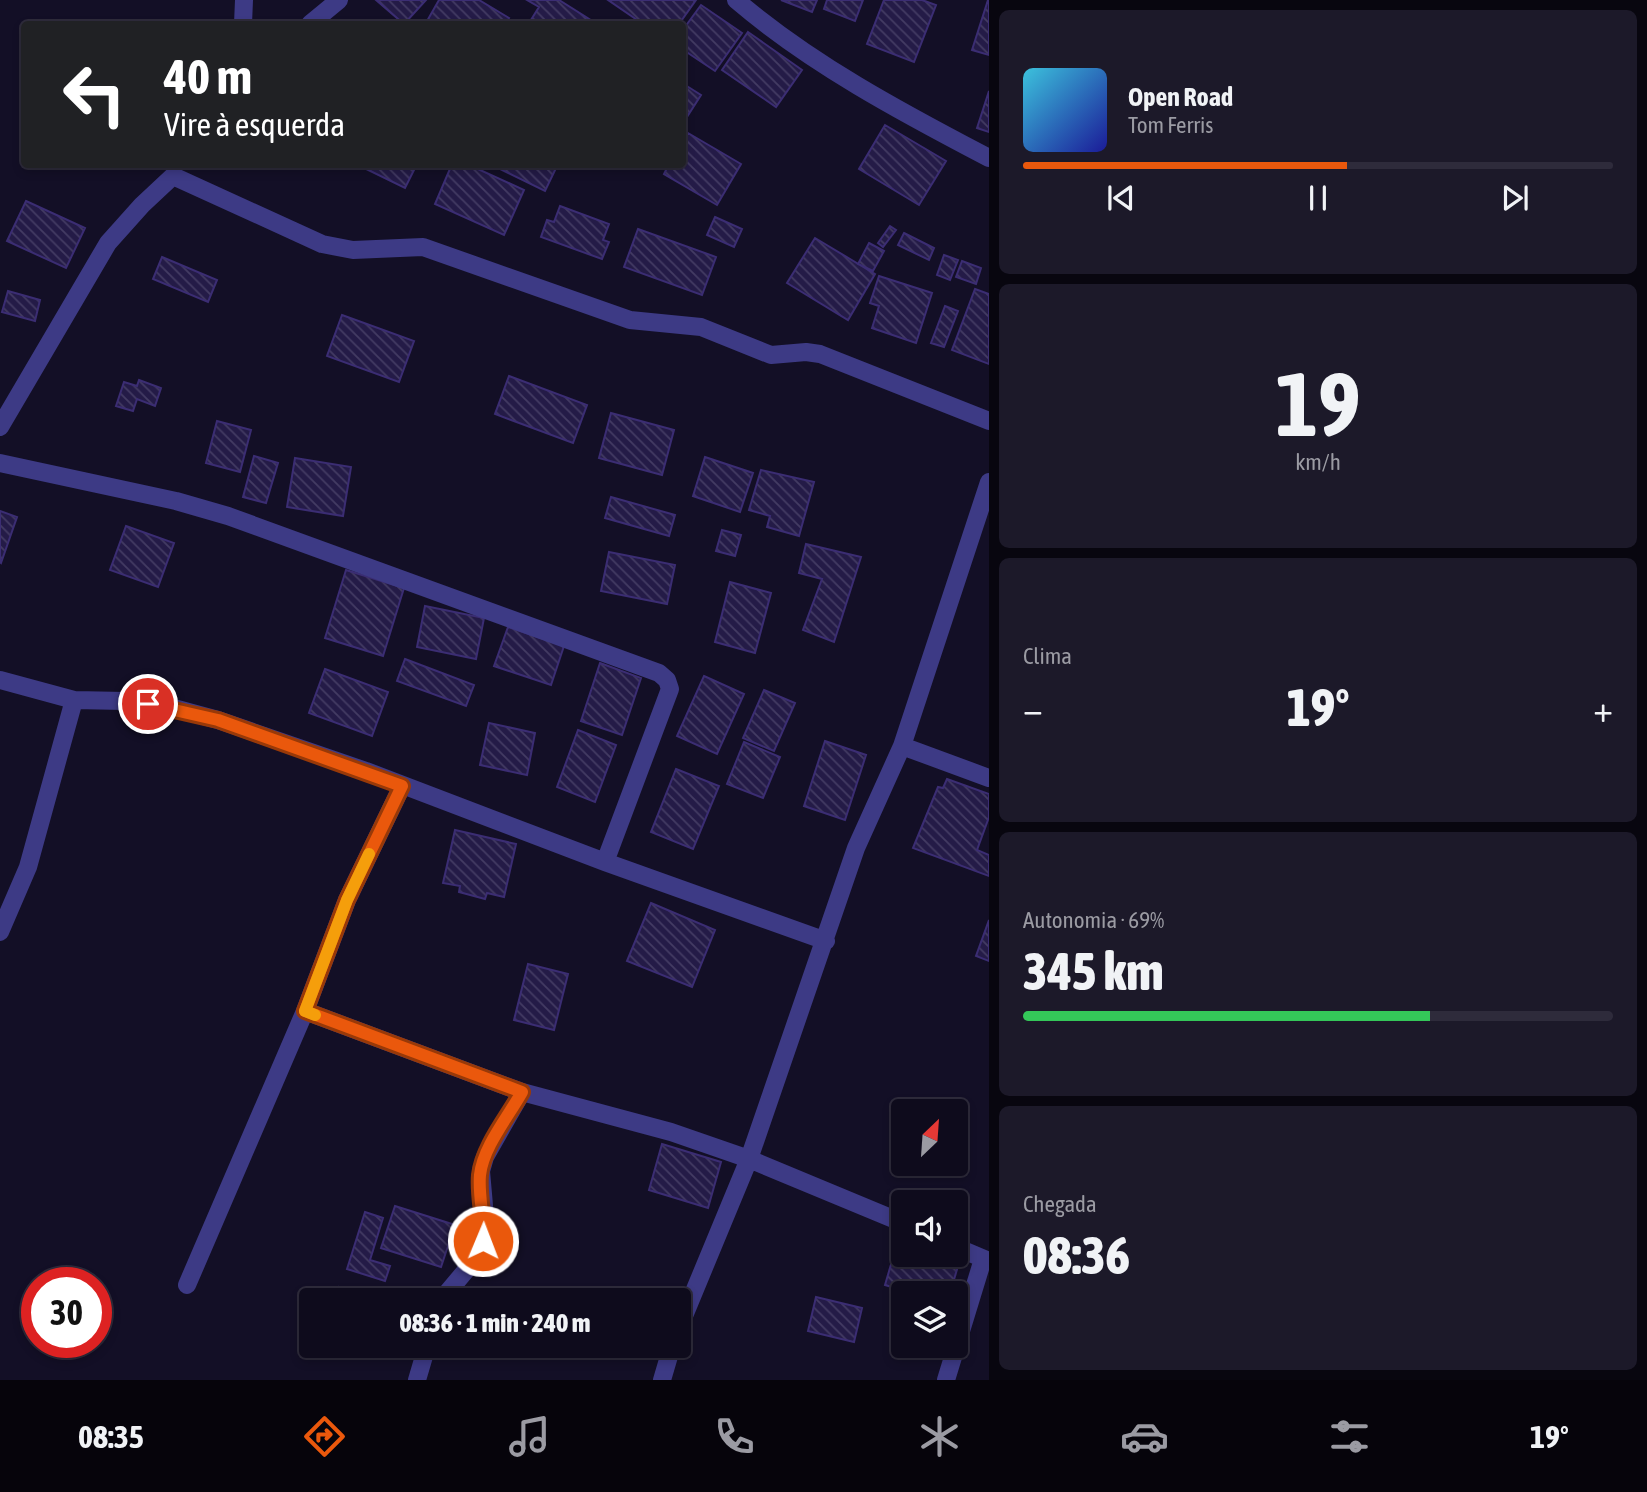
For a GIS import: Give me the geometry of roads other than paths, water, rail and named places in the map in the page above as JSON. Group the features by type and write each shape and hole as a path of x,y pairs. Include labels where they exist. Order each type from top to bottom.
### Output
{"street":[{"path":"243,21 244,0"},
{"path":"314,21 339,0"},
{"path":"736,0 770,29 910,117 989,158"},
{"path":"0,427 108,243 142,205 179,170 322,244 353,250 422,247 630,320 701,327 771,355 806,352 820,354 989,421"},
{"path":"0,463 176,501 228,516 659,673 667,680 670,689 606,862"},
{"path":"691,1299 749,1159 856,848 902,746 989,482"},
{"path":"0,680 74,700 125,701 170,707 231,724 826,941"},
{"path":"0,932 28,867 74,700"},
{"path":"902,746 989,778"},
{"path":"187,1284 305,1011 347,900 402,786"},
{"path":"305,1011 522,1092 671,1132 749,1159 891,1218"},
{"path":"451,1288 478,1256 485,1217 481,1171 485,1157 522,1092"},
{"path":"946,1380 986,1260 968,1252"},
{"path":"417,1380 423,1358"},
{"path":"662,1380 668,1358"}]}
